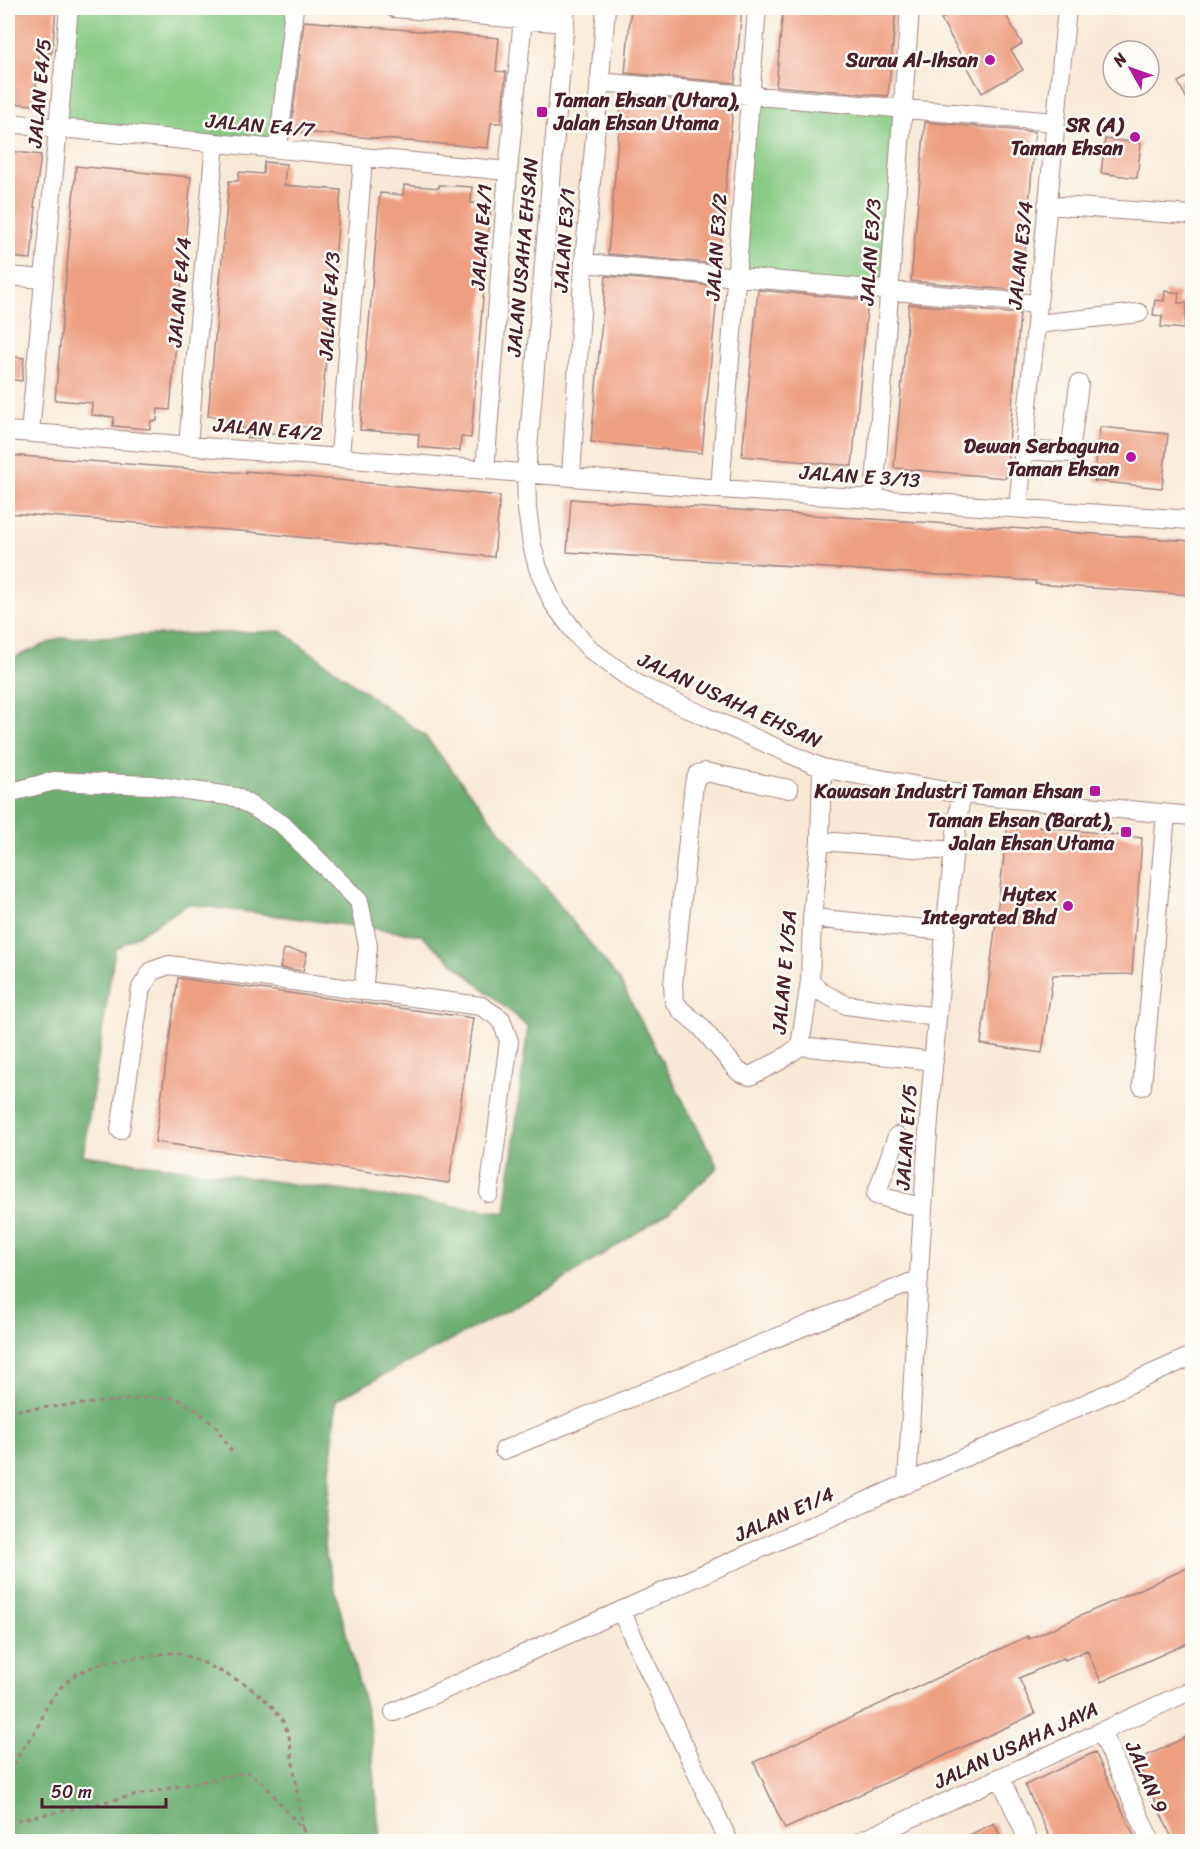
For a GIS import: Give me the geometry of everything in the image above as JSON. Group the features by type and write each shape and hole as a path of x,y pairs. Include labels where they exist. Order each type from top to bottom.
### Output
{"street":[{"name":"JALAN E4/5","path":"30,433 69,8"},
{"path":"278,149 294,8"},
{"path":"394,8 565,15"},
{"name":"JALAN E3/1","path":"571,476 584,263 606,8"},
{"name":"JALAN E3/2","path":"720,489 757,8"},
{"name":"JALAN E3/3","path":"874,500 910,8"},
{"name":"JALAN E3/4","path":"1018,508 1067,8"},
{"name":"JALAN E4/1","path":"485,470 508,171 524,13"},
{"name":"JALAN USAHA EHSAN","path":"565,15 526,472 527,508 538,568 553,603 576,634 592,651 639,685 822,768 961,794 1192,816"},
{"path":"600,82 1056,122"},
{"name":"JALAN E4/7","path":"8,123 508,171"},
{"name":"JALAN E4/4","path":"188,445 215,143"},
{"name":"JALAN E4/3","path":"340,457 363,158"},
{"path":"1047,205 1192,215"},
{"path":"584,263 1038,304"},
{"path":"8,276 44,279"},
{"path":"1036,324 1139,313"},
{"path":"1024,450 1070,453 1079,384"},
{"name":"JALAN E4/2","path":"8,431 526,472"},
{"name":"JALAN E 3/13","path":"526,472 720,489 1192,520"},
{"name":"JALAN E 1/5A","path":"822,768 820,841 812,918 810,981 800,1046 934,1061"},
{"path":"789,789 705,772 698,774 694,783 673,984 674,1001 700,1026 739,1072 750,1076 781,1060 800,1046"},
{"path":"8,793 54,781 151,785 236,797 282,824 359,901 368,946 363,990"},
{"name":"JALAN E1/5","path":"907,1484 937,1017 961,794"},
{"path":"1142,1086 1166,814"},
{"path":"820,841 954,852"},
{"path":"812,918 946,931"},
{"path":"120,1130 141,988 152,971 169,965 481,1006 501,1019 509,1041 489,1193"},
{"path":"810,981 821,992 846,1005 937,1017"},
{"path":"897,1136 876,1195 923,1208"},
{"path":"504,1450 919,1279"},
{"name":"JALAN E1/4","path":"393,1712 1192,1356"},
{"path":"621,1611 729,1842"},
{"name":"JALAN USAHA JAYA","path":"859,1842 893,1834 1000,1777 1192,1689"},
{"name":"JALAN 9","path":"1101,1731 1151,1842"},
{"path":"1000,1777 1029,1842"}],"path":[{"path":"8,1411 148,1398 176,1398 197,1410 217,1428 233,1454"},
{"path":"8,1782 19,1754 39,1726 46,1707 61,1687 76,1674 105,1662 177,1652 247,1685 270,1703 282,1719 288,1736 303,1830"},
{"path":"8,1822 247,1772 264,1784 313,1842"}],"green space":[{"path":"69,8 294,8 278,149 58,128"},
{"path":"751,95 903,109 889,290 737,277"},
{"path":"282,631 425,736 620,981 718,1167 672,1210 551,1288 336,1400 324,1547 370,1726 380,1841 8,1842 8,660 60,638","holes":["188,904 421,935 528,1027 505,1213 83,1155 115,949"]}],"building":[{"path":"8,8 56,8 52,53 39,52 34,105 8,103"},
{"path":"631,8 742,8 735,83 625,73"},
{"path":"783,8 896,8 888,96 776,86"},
{"name":"Surau Al-Ihsan","path":"962,8 987,8 991,14 1002,8 1022,44 1011,50 1023,70 982,93 941,19"},
{"path":"304,21 499,38 496,71 506,72 501,123 491,123 488,148 291,131"},
{"path":"1192,74 1192,109 1178,82"},
{"path":"622,95 733,105 719,264 608,254"},
{"path":"925,122 1035,132 1022,291 911,281"},
{"path":"1105,139 1141,143 1137,178 1101,173"},
{"path":"8,151 41,155 34,207 36,208 31,259 8,257"},
{"path":"264,162 286,164 284,185 341,190 320,428 281,425 280,434 261,432 260,439 247,438 248,429 218,426 219,417 208,416 229,181 238,181 239,172 263,174"},
{"path":"76,166 191,177 170,410 158,409 157,421 151,421 150,429 113,426 114,417 91,415 92,403 55,400"},
{"path":"404,185 439,188 439,185 472,187 471,203 491,204 471,438 461,437 460,451 418,447 419,434 360,430 380,193 403,195"},
{"path":"606,276 718,286 702,453 591,442"},
{"path":"758,290 868,300 852,466 742,456"},
{"path":"1165,291 1179,293 1178,303 1187,303 1184,329 1161,327 1162,316 1153,315 1155,300 1164,301"},
{"path":"909,304 1020,314 1006,478 894,468"},
{"path":"8,356 24,358 22,381 8,379"},
{"name":"Dewan Serbaguna Taman Ehsan","path":"1100,427 1168,434 1162,488 1094,481"},
{"path":"8,455 246,473 246,471 500,496 494,557 240,531 8,513"},
{"path":"571,499 1192,541 1192,595 1035,584 1036,581 567,552"},
{"name":"Hytex Integrated Bhd","path":"1008,823 1142,838 1132,974 1053,975 1042,1053 981,1044"},
{"path":"284,949 307,953 303,971 280,968"},
{"path":"178,978 473,1018 449,1183 155,1142"},
{"path":"1192,1566 1192,1641 1101,1682 1087,1650 1019,1678 1035,1714 785,1829 754,1762 1028,1636 1029,1639"},
{"path":"1192,1734 1192,1842 1174,1842 1136,1761"},
{"path":"1095,1752 1137,1842 1052,1842 1025,1785"},
{"path":"994,1823 1003,1842 955,1842"}],"place":[{"name":"Surau Al-Ihsan","path":"990,60"},
{"name":"Taman Ehsan (Utara), Jalan Ehsan Utama","path":"542,112"},
{"name":"SR (A) Taman Ehsan","path":"1135,137"},
{"name":"Dewan Serbaguna Taman Ehsan","path":"1131,457"},
{"name":"Kawasan Industri Taman Ehsan","path":"1095,791"},
{"name":"Taman Ehsan (Barat), Jalan Ehsan Utama","path":"1126,832"},
{"name":"Hytex Integrated Bhd","path":"1068,906"}]}
